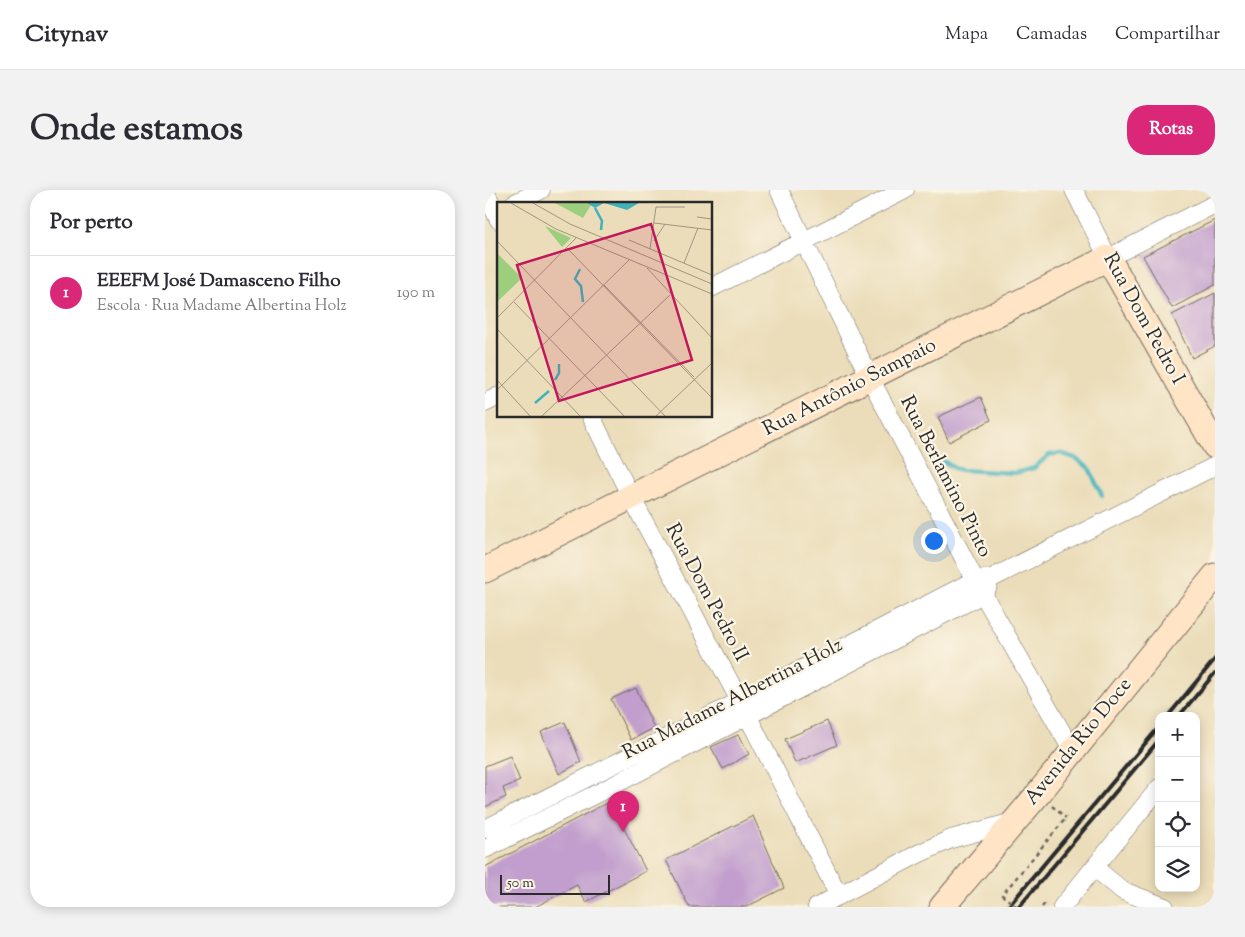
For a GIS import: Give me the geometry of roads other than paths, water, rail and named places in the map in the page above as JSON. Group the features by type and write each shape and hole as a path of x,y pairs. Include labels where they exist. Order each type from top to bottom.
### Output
{"street":[{"path":"517,202 541,190"},
{"name":"Rua Berlamino Pinto","path":"779,190 871,378 1072,750"},
{"path":"713,287 905,190"},
{"name":"Rua Dom Pedro I","path":"1074,190 1108,258 1215,446"},
{"path":"485,191 494,215"},
{"name":"Rua Antônio Sampaio","path":"485,570 1215,204"},
{"path":"485,403 497,397"},
{"name":"Rua Dom Pedro II","path":"592,418 631,497 744,709 839,896"},
{"name":"Rua Madame Albertina Holz","path":"485,850 608,788 744,709 983,584 1215,466"},
{"name":"Avenida Rio Doce","path":"942,907 1038,794 1215,576"},
{"name":"Rua Madame Albertina Holz","path":"485,829 600,770 744,709"},
{"path":"600,770 608,788"},
{"path":"1062,907 1155,793"},
{"path":"817,907 918,854 951,839 1013,822"},
{"path":"1095,868 1123,891 1136,907"},
{"path":"1123,891 1165,907"}],"waterway":[{"path":"937,457 954,468 961,470 1015,473 1034,468 1049,455 1060,453 1075,458 1089,468 1102,496"}],"railway":[{"path":"1171,712 1215,659"},
{"path":"1182,712 1215,673"},
{"path":"1008,907 1155,732"},
{"path":"1019,907 1155,745"}],"place":[{"name":"EEEFM José Damasceno Filho","path":"623,832"}]}
